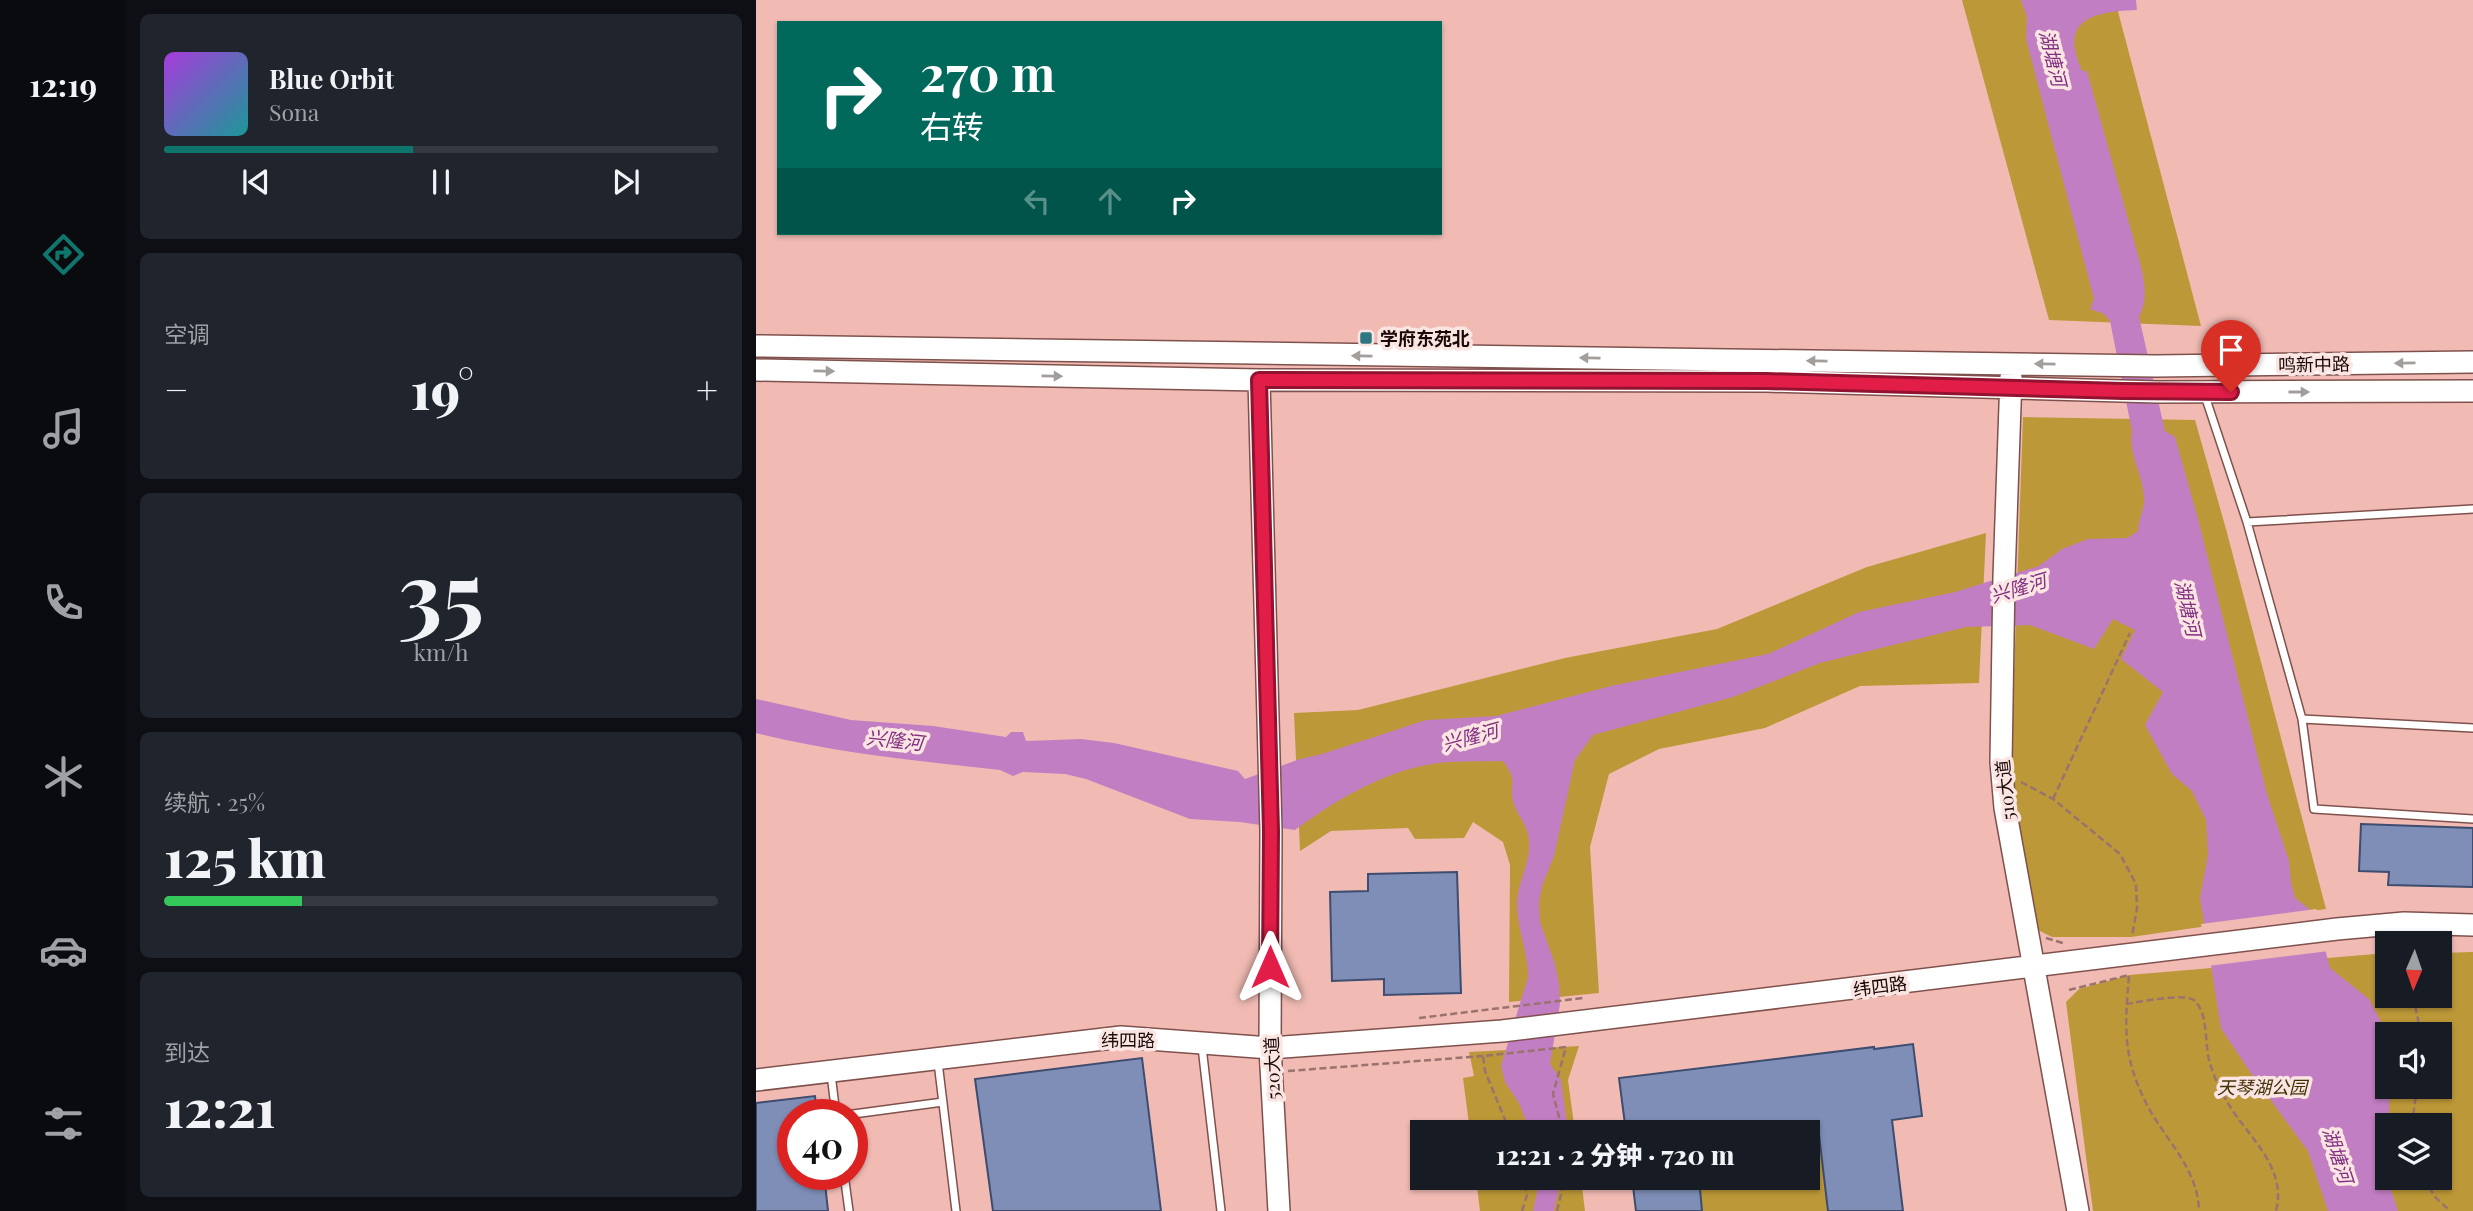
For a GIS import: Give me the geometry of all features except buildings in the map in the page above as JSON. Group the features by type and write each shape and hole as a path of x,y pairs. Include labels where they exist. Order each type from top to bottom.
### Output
{"main road":[{"name":"鸣新中路","path":"756,346 2156,366 2473,362"},
{"name":"510大道","path":"2012,363 2001,762 2005,808 2078,1211"},
{"name":"鸣新中路","path":"756,370 1259,380 1766,381 2157,392 2473,391"},
{"name":"520大道","path":"1259,380 1271,831 1270,1048 1279,1211"},
{"name":"纬四路","path":"756,1080 1121,1037 1270,1048 1502,1031 2337,929 2404,923 2473,925"}],"lane":[{"path":"2204,392 2247,522 2302,719 2314,809 2473,819"},
{"path":"2247,522 2473,509"},
{"path":"2302,719 2473,728"},
{"path":"1202,1043 1221,1211"},
{"path":"937,1058 956,1211"},
{"path":"831,1071 834,1099"},
{"path":"868,1112 943,1102"},
{"path":"846,1190 849,1211"}],"path":[{"path":"2053,799 2130,633"},
{"path":"2013,777 2053,799 2120,854 2136,884 2137,909 2132,937"},
{"path":"2043,936 2060,944 2072,943"},
{"path":"2069,990 2129,975 2124,1034 2131,1069 2145,1101 2191,1176 2199,1211"},
{"path":"1497,1009 1583,998"},
{"path":"2126,1004 2176,998 2189,998 2196,1002 2203,1020 2210,1063 2225,1099 2262,1148 2272,1167 2279,1199 2276,1211"},
{"path":"1287,1071 1566,1047 1553,1094 1560,1120"},
{"path":"1483,1056 1485,1071 1505,1120"},
{"path":"1522,1211 1527,1195 1526,1190"},
{"path":"1557,1211 1562,1190"},
{"path":"2431,1190 2450,1211"}],"green space":[{"path":"1962,0 2115,0 2201,326 2049,320"},
{"path":"2023,417 2195,420 2326,909 2131,937 2052,937 2038,930 2015,803 2011,759"},
{"path":"1986,533 1979,683 1860,686 1765,728 1659,749 1609,774 1590,847 1599,993 1509,1002 1510,865 1503,842 1473,822 1464,838 1415,839 1408,828 1331,831 1300,851 1294,713 1358,710 1565,658 1717,629 1867,567"},
{"name":"天琴湖公园","path":"2473,952 2473,1211 2093,1211 2066,1002 2079,989 2129,975 2375,954 2375,1008 2452,1008 2452,953"},
{"path":"1579,1046 1568,1080 1573,1120 1468,1120 1463,1078 1474,1076 1469,1052"},
{"path":"1820,1143 1828,1211 1702,1211 1700,1190 1820,1190"},
{"path":"1477,1190 1582,1190 1585,1211 1480,1211"}],"water":[{"path":"2021,0 2136,0 2137,10 2105,13 2085,21 2078,28 2075,37 2075,52 2082,71 2087,71 2139,259 2145,296 2139,317 2165,431 2175,437 2198,519 2267,794 2289,861 2295,898 2316,914 2330,968 2369,999 2381,1022 2375,1022 2375,1099 2390,1099 2389,1113 2375,1113 2375,1190 2391,1190 2398,1211 2328,1211 2308,1151 2221,1028 2200,898 2208,855 2206,820 2192,791 2172,774 2145,725 2163,692 2121,659 2135,630 2113,619 2094,649 2030,625 1966,627 1820,663 1733,697 1593,735 1575,760 1554,856 1542,886 1539,902 1540,922 1559,984 1560,1004 1550,1064 1561,1080 1566,1120 1525,1120 1519,1103 1505,1082 1501,1066 1528,977 1517,903 1529,848 1526,829 1513,801 1512,778 1503,761 1445,762 1408,769 1357,790 1295,830 1240,822 1190,819 1086,779 1065,774 1023,772 1013,776 1000,770 847,751 756,733 756,699 851,720 933,726 1006,737 1011,732 1023,732 1026,741 1081,739 1114,743 1238,771 1245,779 1426,720 1496,716 1611,686 1768,654 1859,612 1955,592 2039,566 2062,549 2088,539 2127,538 2138,531 2144,502 2132,448 2132,431 2110,321 2104,314 2090,309 2094,299 2026,39 2027,17"},
{"path":"1537,1190 1558,1190 1554,1211 1533,1211"}],"pier":[{"path":"2316,909 2320,913 2329,951 2208,966 2201,924"}],"place":[{"name":"学府东苑北","path":"1366,338"}],"route":[{"path":"1270,967 1271,831 1259,380 1766,381 2231,392"}],"water label":[{"name":"湖塘河","path":"2054,58"},
{"name":"兴隆河","path":"2018,587"},
{"name":"湖塘河","path":"2189,608"},
{"name":"兴隆河","path":"1470,736"},
{"name":"兴隆河","path":"895,739"},
{"name":"湖塘河","path":"2339,1155"}]}
